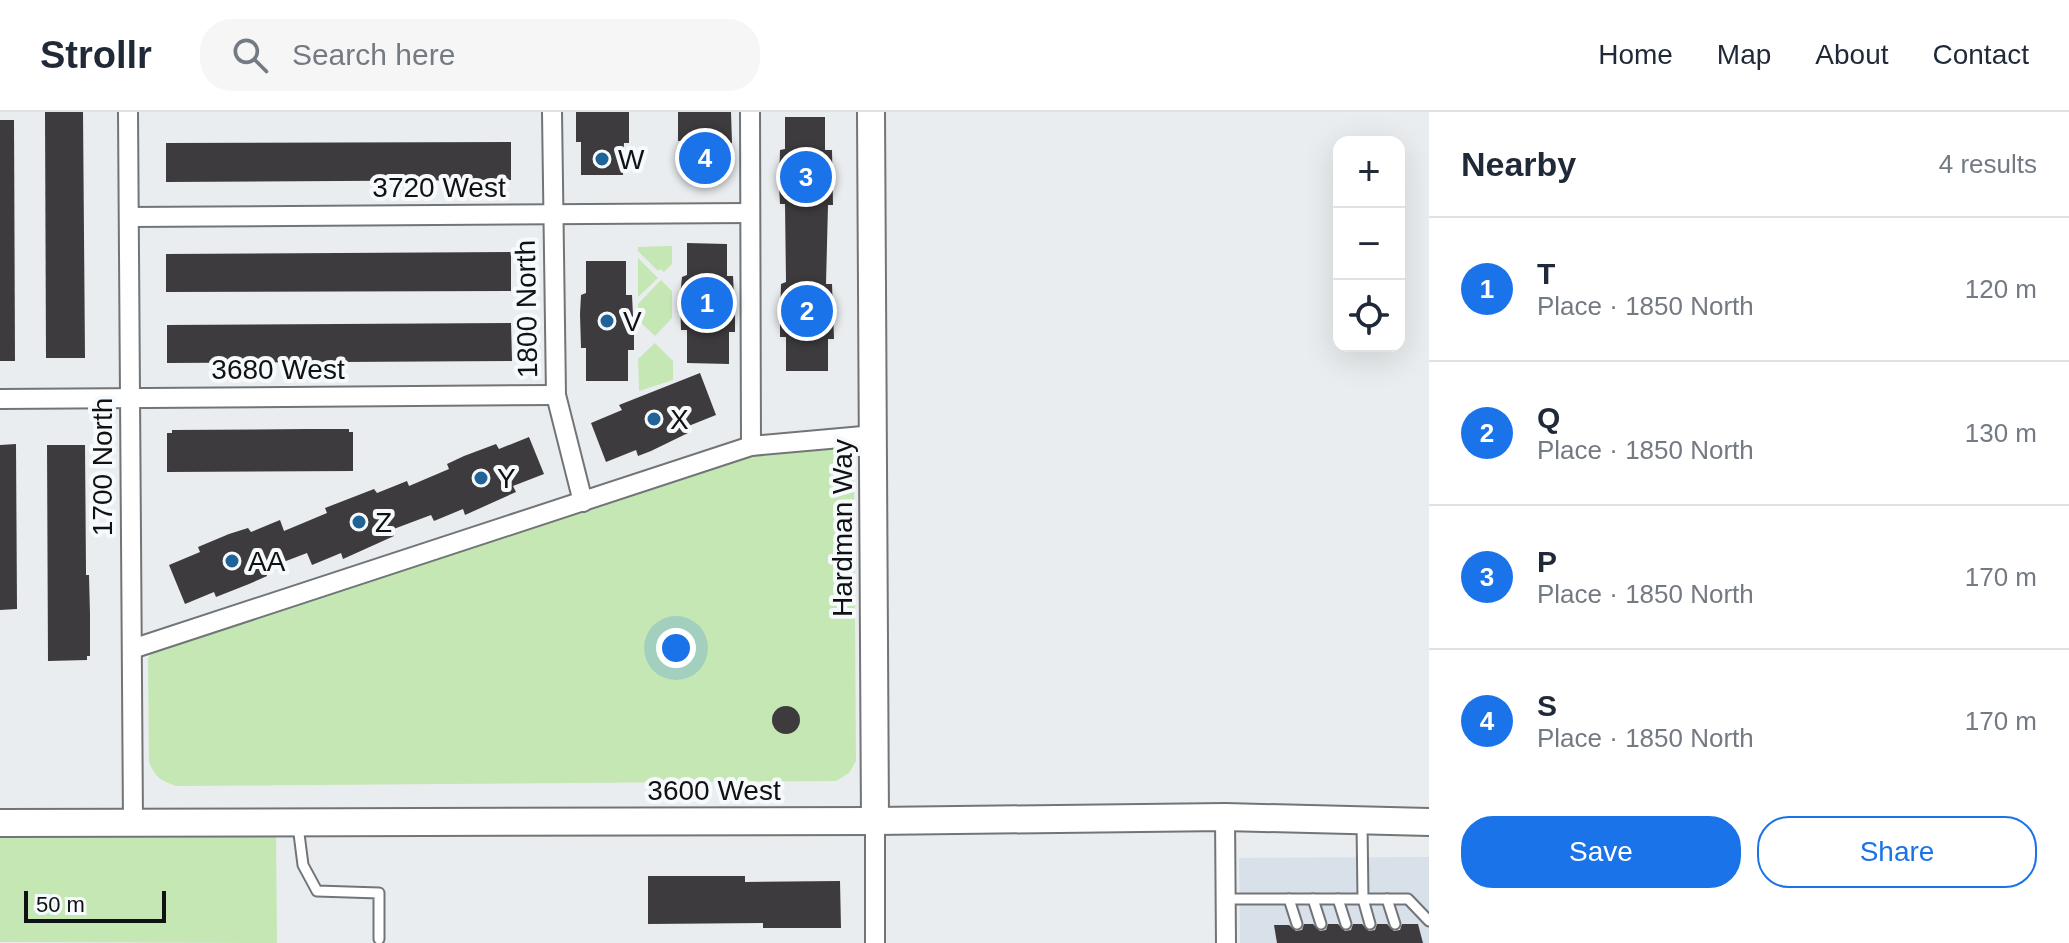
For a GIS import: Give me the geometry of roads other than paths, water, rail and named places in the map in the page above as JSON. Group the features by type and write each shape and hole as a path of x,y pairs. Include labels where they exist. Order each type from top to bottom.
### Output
{"street":[{"name":"1700 North","path":"128,112 133,822"},
{"name":"1800 North","path":"552,112 556,395 583,502"},
{"path":"750,112 751,446"},
{"name":"Hardman Way","path":"871,112 875,943"},
{"name":"3720 West","path":"129,217 750,213"},
{"name":"3680 West","path":"0,399 556,395"},
{"path":"132,649 751,446 874,435"},
{"path":"1225,817 1226,943"},
{"name":"3600 West","path":"0,823 1225,817 1429,822"}],"lane":[{"path":"1362,820 1363,899 1370,924"},
{"path":"298,823 303,865 317,891 379,893 379,939"},
{"path":"1226,899 1408,899 1429,921"},
{"path":"1289,899 1297,924"},
{"path":"1313,899 1321,924"},
{"path":"1338,899 1346,924"},
{"path":"1387,899 1395,924"}],"place":[{"name":"S","path":"705,158"},
{"name":"W","path":"602,159"},
{"name":"P","path":"806,177"},
{"name":"T","path":"707,303"},
{"name":"Q","path":"807,311"},
{"name":"V","path":"607,321"},
{"name":"X","path":"654,419"},
{"name":"Y","path":"481,478"},
{"name":"Z","path":"359,522"},
{"name":"AA","path":"232,561"}]}
